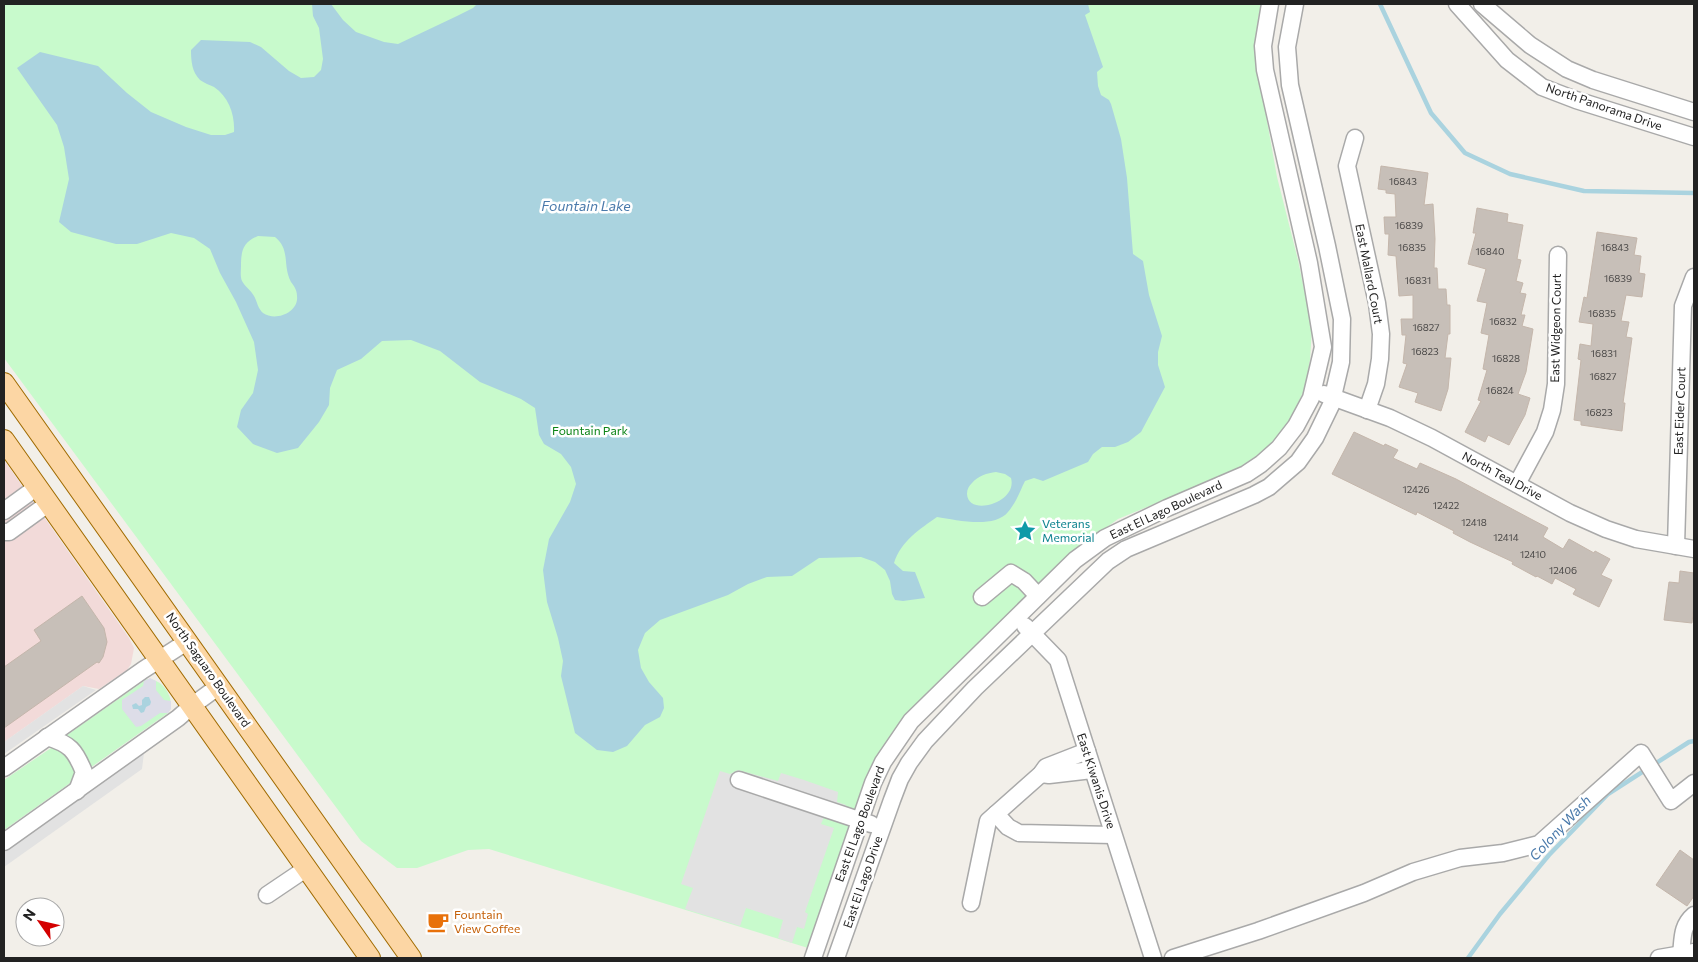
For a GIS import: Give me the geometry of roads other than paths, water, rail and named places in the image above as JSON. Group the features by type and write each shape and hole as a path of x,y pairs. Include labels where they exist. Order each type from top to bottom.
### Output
{"main road":[{"name":"North Saguaro Boulevard","path":"4,383 411,958"},
{"path":"4,440 370,958"}],"street":[{"name":"East El Lago Boulevard","path":"813,958 873,783 883,762 911,721 1075,560 1105,538 1167,508 1246,474 1261,464 1278,448 1296,426 1311,398 1323,348 1309,263 1265,70 1263,46 1270,4"},
{"name":"East El Lago Boulevard","path":"882,828 900,779 925,741 1093,574 1126,549 1269,488 1298,462 1315,438 1332,405 1341,362 1342,319 1328,246 1290,86 1287,47 1295,4"},
{"name":"North Panorama Drive","path":"1457,4 1507,60 1542,87 1576,100 1694,137"},
{"name":"North Panorama Drive","path":"1482,4 1530,45 1566,69 1592,80 1694,112"},
{"name":"East Mallard Court","path":"1355,138 1347,166 1381,334 1376,384 1367,410"},
{"name":"East Widgeon Court","path":"1517,484 1545,432 1552,410 1556,384 1558,255"},
{"name":"East Eider Court","path":"1676,546 1683,306 1694,277"},
{"name":"North Teal Drive","path":"1313,390 1390,418 1432,438 1570,513 1606,529 1636,539 1694,549"},
{"path":"1246,474 1254,495"},
{"path":"4,511 43,495"},
{"path":"4,532 9,532 43,495"},
{"path":"982,597 1011,573 1024,581 1038,596"},
{"name":"East Kiwanis Drive","path":"1017,617 1058,660 1153,958"},
{"path":"4,768 143,670 188,641"},
{"path":"4,842 178,718 219,686"},
{"path":"47,737 69,745 78,757 84,772 76,791"},
{"path":"971,903 988,821 1042,774 1046,767 1087,751"},
{"path":"1173,958 1258,931 1413,872 1460,858 1503,853 1539,844 1641,753 1671,800 1694,783"},
{"path":"1042,774 1092,770"},
{"path":"738,780 882,828"},
{"path":"996,814 1008,827 1019,833 1114,836"},
{"name":"East El Lago Drive","path":"844,935 882,828"},
{"path":"267,895 307,868"},
{"path":"1659,958 1688,953 1685,926 1687,921 1694,916"},
{"path":"823,930 844,935 836,958"}],"water":[{"name":"Fountain Lake","path":"312,4 331,4 343,20 356,32 384,42 398,44 473,8 477,4 1088,4 1090,12 1085,15 1103,67 1097,72 1098,86 1101,95 1109,100 1111,104 1121,139 1127,178 1133,254 1143,261 1149,295 1162,336 1158,352 1158,365 1165,387 1141,432 1128,442 1115,447 1102,447 1093,454 1088,462 1043,481 1034,478 1025,481 1013,505 1002,517 985,522 975,522 937,517 912,536 901,548 894,563 903,571 915,572 925,598 903,601 895,600 885,570 875,562 861,557 819,558 792,576 767,577 748,584 728,595 660,620 645,633 638,650 641,668 649,682 663,698 664,708 660,717 645,725 627,746 613,752 597,750 575,733 561,676 563,661 547,602 543,570 549,539 570,502 576,484 571,467 561,454 544,444 539,435 535,408 521,399 480,382 440,351 411,340 382,341 361,359 337,370 330,388 329,405 319,422 298,448 277,453 253,444 237,427 241,410 253,393 258,370 254,342 210,249 194,238 171,233 137,244 116,244 71,232 59,222 69,179 64,147 57,125 17,68 40,52 98,66 151,112 211,135 225,135 234,132 230,107 219,91 197,77 192,66 191,50 201,40 250,42 261,47 289,71 301,78 314,77 321,70 323,59 319,28 313,16","holes":["258,236 275,237 285,252 288,276 296,292 297,302 291,311 280,316 268,316 263,313 253,294 241,279 242,251 249,241","996,472 1011,478 1011,487 1007,494 1000,500 983,506 975,505 969,501 967,492 971,484 986,474"]},
{"path":"145,697 149,697 151,702 144,712 141,713 138,709 133,709 132,705 136,703 139,706 142,705 142,700"}],"waterway":[{"path":"1380,4 1431,113 1465,153 1510,174 1584,191 1694,193"},
{"name":"Colony Wash","path":"1468,958 1500,914 1549,855 1608,794 1689,742 1694,741"}],"place":[{"name":"Veterans Memorial","path":"1025,531"},
{"name":"Fountain View Coffee","path":"438,922"}],"park label":[{"name":"Fountain Park","path":"590,431"}]}
